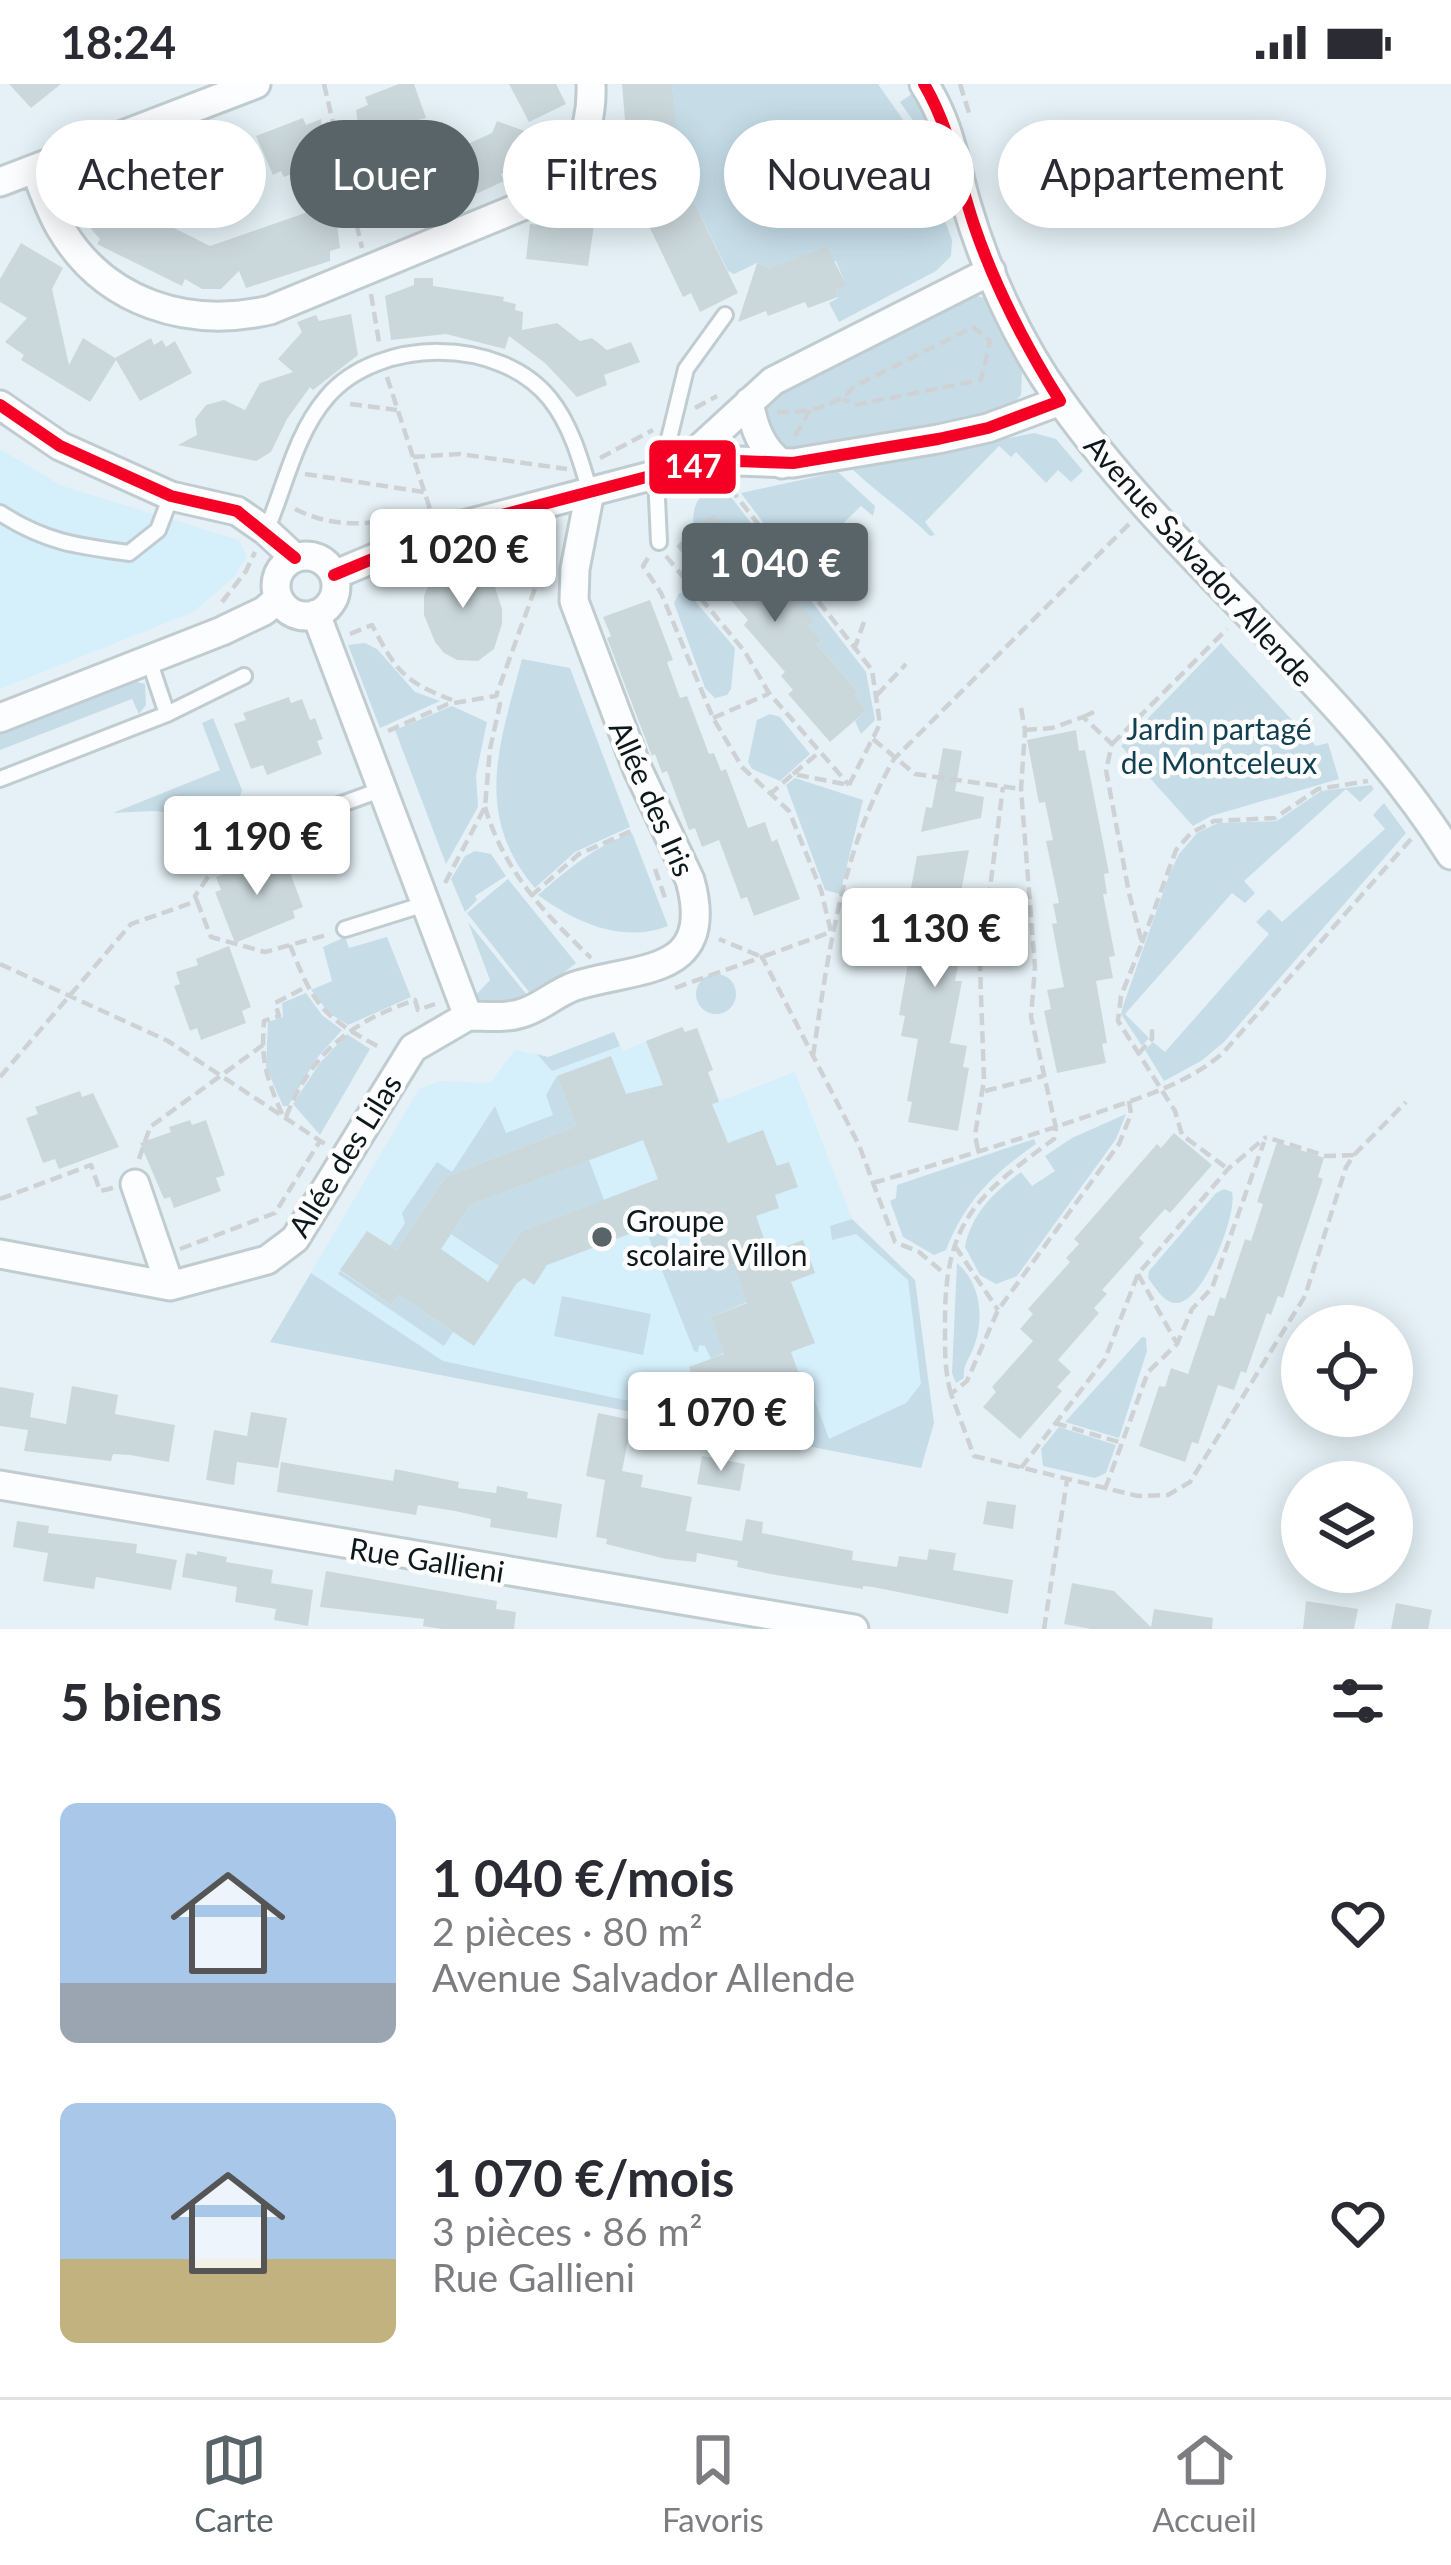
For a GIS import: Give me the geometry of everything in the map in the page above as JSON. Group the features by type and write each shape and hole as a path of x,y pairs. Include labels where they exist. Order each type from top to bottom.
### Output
{"street":[{"path":"0,182 256,84"},
{"path":"35,169 57,224 88,266 124,293 166,311 204,317 246,316 510,213 554,185 580,148 589,119 591,84"},
{"name":"Avenue Salvador Allende","path":"924,84 954,144 966,202 991,272 1024,343 1060,400 1146,507 1396,775 1451,854"},
{"path":"666,472 773,381 991,272"},
{"path":"334,575 434,523 586,480 786,458 988,428 1060,400"},
{"path":"747,401 766,452 786,458"},
{"path":"0,405 60,446 171,496 237,511 295,558 322,560 334,575 333,598 316,614 299,615 278,599"},
{"name":"Allée des Iris","path":"464,1006 525,1012 567,989 644,974 676,958 687,945 696,915 690,880 637,768 574,602 586,480"},
{"path":"278,599 278,575 295,558"},
{"path":"0,718 244,622 278,599"},
{"path":"316,614 464,1006"},
{"name":"Allée des Lilas","path":"0,1254 170,1286 267,1260 295,1239 412,1048 464,1006"},
{"path":"135,1184 170,1286"},
{"name":"Rue Gallieni","path":"0,1485 262,1521 854,1629"}],"lane":[{"path":"658,542 674,419 686,369 725,315"},
{"path":"266,531 302,439 324,401 344,381 381,360 420,350 468,354 514,371 549,397 568,429 586,480"},
{"path":"0,513 34,534 80,547 129,553 158,530 171,496"},
{"path":"149,660 167,714"},
{"path":"0,779 167,714 244,676"},
{"path":"302,819 380,790"},
{"path":"345,929 425,904"}],"path":[{"path":"279,502 321,522 434,523 381,360 368,271 324,84"},
{"path":"960,84 970,120"},
{"path":"413,458 460,454 557,470 586,480 674,419 747,401 794,413 810,410 844,399 855,386 973,327 990,341 981,380 854,405 844,399"},
{"path":"324,401 398,410"},
{"path":"786,458 810,410"},
{"path":"290,472 424,491"},
{"path":"723,479 872,670 880,724 849,785"},
{"path":"813,1056 831,932 877,788 894,759 1146,507"},
{"path":"831,932 821,890 789,812 742,767 713,718 661,592 643,566 658,542 746,652 769,693 849,785"},
{"path":"425,904 441,890 484,807 500,704 496,696 542,569"},
{"path":"818,602 826,579"},
{"path":"1142,943 1106,770 1112,744 1244,612"},
{"path":"854,650 863,622"},
{"path":"328,642 372,626 401,673 416,686 458,702"},
{"path":"877,696 906,664"},
{"path":"713,718 769,693"},
{"path":"364,748 414,716 496,696"},
{"path":"1022,708 1022,789 1035,967 1031,1018 1056,1128 1054,1139 986,1192 945,1274 945,1374 974,1456 1138,1496 1168,1495 1190,1482 1305,1297 1346,1167 1406,1102"},
{"path":"1025,730 1052,728 1098,710"},
{"path":"1084,717 1112,744"},
{"path":"873,739 915,774 1022,789"},
{"path":"769,795 818,753"},
{"path":"793,774 849,785"},
{"path":"1228,1169 1182,1135 1175,1111 1118,1021 1176,850 1204,825 1275,818 1318,789 1396,775"},
{"path":"978,1151 980,966 1003,787"},
{"path":"484,807 507,864 531,896 598,964 600,979"},
{"path":"302,819 219,861 195,896 211,937 265,952 345,929"},
{"path":"873,1184 1056,1128 1202,1070 1222,1054 1428,820"},
{"path":"531,896 579,854 639,828"},
{"path":"0,1077 131,924 197,901"},
{"path":"290,945 306,987 328,1017 404,1060"},
{"path":"661,991 762,957 873,1184 895,1242 919,1252 945,1274"},
{"path":"0,964 168,1041 320,1141 275,1213 160,1256"},
{"path":"284,1116 266,1082 264,1021 279,1016 275,1003 306,987"},
{"path":"284,1116 346,1030 415,1000 418,1010 464,1006"},
{"path":"1138,1054 1152,1039 1152,1024"},
{"path":"0,1198 92,1165 100,1191 135,1184 140,1147 150,1126 262,1045"},
{"path":"982,1091 1043,1076"},
{"path":"951,1394 967,1382 998,1310 1119,1144 1131,1114 1130,1101"},
{"path":"1021,1468 1105,1359 1138,1274 1228,1169 1267,1136"},
{"path":"1267,1136 1326,1156 1354,1155"},
{"path":"1105,1489 1148,1372 1177,1344 1192,1309 1212,1288 1267,1136"},
{"path":"955,1246 998,1310"},
{"path":"1138,1274 1177,1344"},
{"path":"1055,1423 1122,1443"},
{"path":"1044,1629 1067,1480"}],"shaded area":[{"path":"0,449 62,486 239,540 247,557 234,577 193,612 0,689"},
{"name":"Groupe scolaire Villon","path":"682,1027 685,1032 697,1028 720,1101 795,1072 852,1219 915,1280 934,1423 921,1468 270,1342 419,1089 440,1081 490,1083 515,1050 548,1057 614,1032 623,1051"}],"green space":[{"path":"672,84 878,84 903,120 724,120 724,228 948,228 951,256 936,271 839,322 829,303 838,298 836,290 846,285 836,261 770,268 757,263 734,274 728,271 700,214 700,120 674,120"},
{"path":"916,91 932,120 913,120 900,102"},
{"path":"968,294 986,298 999,312 1022,372 1021,395 1001,416 786,455 761,417 770,395"},
{"path":"1034,433 1056,439 1083,471 1071,482 1058,470 1046,483 1016,452 1011,457 999,446 925,522 935,535 930,536 852,469"},
{"path":"838,472 875,506 873,516 861,506 797,568 741,493"},
{"path":"713,488 731,497 866,672 875,720 861,734 855,721 867,710 855,696 858,691 817,645 822,640 809,626 813,621 732,526 694,532 695,506"},
{"path":"679,593 689,594 735,648 727,695 715,698 705,688 674,603"},
{"path":"365,643 377,649 415,692 440,701 380,728 348,645"},
{"name":"Jardin partagé de Montceleux","path":"1221,643 1316,746 1328,743 1339,779 1211,816 1193,826 1121,746"},
{"path":"522,659 570,668 630,827 575,852 535,888 515,860 497,805 500,749"},
{"path":"130,680 145,684 146,705 139,714 132,699 0,750 0,730"},
{"path":"452,706 487,722 476,775 478,807 446,864 395,730"},
{"path":"770,714 780,717 810,754 780,781 752,769 748,762 757,720"},
{"path":"213,718 242,790 233,819 154,811 113,813 220,770 202,723"},
{"path":"795,778 863,800 840,894 825,890 786,785"},
{"path":"1371,785 1374,789 1360,802 1346,789 1244,881 1255,893 1245,903 1232,893 1125,1014 1149,1038 1142,1046 1121,1014 1123,1006 1170,873 1197,833 1218,823 1277,821 1321,791"},
{"path":"1384,803 1406,833 1224,1042 1164,1081 1145,1050 1153,1042 1165,1052 1269,934 1256,922 1269,909 1282,922 1385,829 1373,815"},
{"path":"632,833 668,926 633,933 616,931 567,914 538,895 594,851"},
{"path":"475,851 491,854 506,876 475,896 477,900 465,912 451,879 465,856"},
{"path":"508,879 576,963 533,997 467,913"},
{"path":"468,922 531,1000 501,1005 473,998 490,980"},
{"path":"345,937 349,948 387,937 411,997 348,1025 329,1013 311,990 332,981 323,947"},
{"path":"716,974 730,980 736,994 730,1008 716,1014 702,1008 696,994 702,980"},
{"path":"306,993 322,1015 342,1030 317,1058 288,1106 283,1106 266,1067 268,1022 283,1017 282,1003"},
{"path":"614,1032 620,1046 552,1071 537,1054 548,1057"},
{"path":"347,1034 370,1049 320,1135 293,1104 319,1064"},
{"path":"557,1076 576,1126 446,1177 397,1250 390,1246 405,1223 402,1213 437,1162 452,1172 495,1106 506,1133 553,1115 546,1095"},
{"path":"1126,1114 1116,1139 1017,1276 996,1284 980,1275 965,1247 978,1214 993,1195 1021,1172 1032,1186 1055,1171 1045,1156"},
{"path":"1034,1139 1036,1144 972,1202 946,1250 934,1255 903,1237 890,1201 896,1198 897,1185"},
{"path":"589,1160 604,1200 522,1231 499,1266 451,1234 470,1205"},
{"path":"1224,1189 1232,1192 1232,1203 1216,1257 1196,1290 1185,1300 1171,1302 1148,1278 1149,1271"},
{"path":"852,1219 915,1280 934,1423 921,1468 270,1342 311,1273 443,1361 648,1405 654,1372 703,1421 736,1410 742,1422 804,1399 800,1385 808,1382 829,1439 906,1403 921,1384 908,1280 856,1234 832,1240 830,1226"},
{"path":"663,1229 681,1272 716,1257 720,1268 733,1264 747,1302 711,1317 724,1353 711,1359 705,1346 694,1351 647,1233"},
{"path":"957,1263 976,1291 980,1314 964,1378 956,1383 952,1373"},
{"path":"338,1274 391,1305 399,1295 453,1332 444,1346"},
{"path":"562,1296 651,1314 643,1355 554,1336"},
{"path":"1142,1337 1147,1351 1119,1438 1065,1422"},
{"path":"1059,1427 1116,1445 1106,1473 1095,1478 1043,1466 1041,1449"}],"building":[{"path":"9,84 61,84 31,108"},
{"path":"399,84 414,84 426,118 358,120 356,110 368,105 365,97"},
{"path":"509,84 556,84 566,104 528,120"},
{"path":"622,84 672,84 675,120 625,120"},
{"path":"497,121 503,123 503,181 479,193 479,139 492,133"},
{"path":"290,123 290,175 284,177 281,171 273,175 266,159 266,132"},
{"path":"700,215 738,293 700,312 691,293 683,297 650,228 700,228"},
{"path":"290,218 290,228 337,228 340,248 330,251 330,261 246,288 239,271 221,289 202,289 185,279 182,286 97,244 100,239 91,229 174,228 210,246"},
{"path":"530,228 594,228 588,266 526,259"},
{"path":"21,243 63,268 52,289 69,365 83,338 115,358 151,338 154,345 162,340 166,347 175,341 192,373 140,401 116,360 90,402 21,360 24,355 5,342 27,318 0,302 0,279"},
{"path":"827,247 847,286 836,290 838,297 808,308 805,302 768,316 766,311 738,322 757,263 770,268"},
{"path":"414,278 433,278 433,286 504,297 503,301 516,304 515,310 523,312 522,330 557,323 580,341 592,338 607,350 631,342 640,362 604,375 607,385 577,397 545,363 509,336 505,349 446,334 391,340 385,296 414,285"},
{"path":"351,314 358,355 313,390 310,387 271,452 256,461 178,445 197,435 195,419 206,405 224,400 245,410 260,383 293,372 278,359 302,332 297,322 316,315 319,321"},
{"path":"714,514 728,530 731,526 814,621 809,626 822,640 817,645 858,691 855,696 867,710 830,742 788,694 793,690 781,676 785,672 744,625 748,620 676,546"},
{"path":"464,559 494,584 502,609 494,649 478,661 457,660 444,653 424,615 424,596 436,567"},
{"path":"650,600 673,660 667,662 680,698 687,696 709,754 714,753 721,771 726,769 748,828 765,822 772,842 777,839 800,899 754,916 747,897 741,899 719,840 702,847 695,828 689,830 667,771 662,773 655,754 652,756 603,617"},
{"path":"289,697 291,703 302,699 310,720 315,718 323,739 317,741 322,754 267,775 263,765 251,769 234,724 246,720 243,713"},
{"path":"1076,730 1079,751 1085,750 1109,873 1104,874 1107,894 1103,894 1115,956 1109,957 1113,978 1096,981 1106,1063 1057,1073 1044,1011 1051,1009 1047,990 1064,987 1052,924 1057,923 1053,904 1059,903 1046,841 1053,840 1045,802 1039,803 1027,740"},
{"path":"943,748 962,751 955,791 984,797 981,818 921,832 926,807 932,808"},
{"path":"969,850 954,961 959,961 955,981 962,981 950,1043 967,1046 963,1067 969,1068 958,1131 908,1122 918,1039 901,1036 905,1016 899,1015 910,952 906,951 909,932 903,931 917,856"},
{"path":"270,856 274,866 286,862 303,907 293,911 295,918 235,943 215,892 221,890 216,877"},
{"path":"229,946 251,1007 242,1011 246,1023 201,1040 197,1028 190,1031 174,986 180,984 176,972"},
{"path":"682,1027 685,1032 697,1028 713,1070 708,1072 719,1102 712,1104 728,1143 763,1130 777,1166 789,1162 798,1187 775,1195 779,1208 756,1216 769,1253 803,1240 815,1273 791,1282 815,1343 791,1352 800,1377 707,1412 689,1367 724,1354 711,1317 747,1303 733,1264 720,1268 712,1247 699,1252 691,1228 666,1237 661,1222 547,1265 534,1285 524,1278 517,1283 474,1346 399,1295 391,1305 340,1270 367,1231 397,1250 446,1177 576,1126 557,1076 611,1056 626,1094 663,1085 646,1041","holes":["643,1140 658,1179 522,1231 488,1282 441,1249 470,1205"]},
{"path":"80,1091 82,1097 93,1093 119,1147 59,1169 55,1159 43,1163 26,1118 38,1114 35,1107"},
{"path":"190,1120 192,1125 206,1120 225,1175 216,1178 221,1191 174,1208 170,1197 164,1199 140,1143"},
{"path":"1174,1133 1212,1165 1170,1213 1165,1209 1139,1238 1144,1243 1102,1290 1107,1294 1094,1308 1099,1313 1058,1360 1071,1372 1057,1387 1062,1391 1020,1439 983,1407 996,1392 992,1387 1033,1341 1020,1329 1033,1314 1028,1309 1070,1262 1066,1258 1079,1244 1074,1239 1157,1144 1161,1148"},
{"path":"1277,1142 1324,1158 1318,1177 1323,1179 1283,1298 1278,1296 1271,1315 1267,1313 1246,1373 1241,1371 1234,1390 1218,1385 1198,1444 1192,1442 1185,1462 1139,1446 1159,1386 1165,1387 1171,1368 1188,1374 1208,1315 1214,1316 1220,1297 1225,1299 1245,1239 1251,1241 1263,1204 1257,1202"},
{"path":"72,1386 118,1395 115,1414 175,1425 169,1462 130,1455 113,1454 111,1461 24,1451 28,1430 0,1426 0,1387 34,1393 30,1417 66,1424"},
{"path":"251,1412 287,1418 278,1468 237,1462 234,1485 206,1480 214,1430 247,1436"},
{"path":"598,1413 632,1420 622,1471 643,1475 641,1487 692,1497 686,1531 742,1541 746,1519 763,1522 762,1533 853,1551 852,1560 897,1567 899,1556 927,1560 929,1549 956,1553 953,1570 1013,1580 1008,1614 873,1587 776,1575 697,1553 696,1562 606,1544 607,1539 596,1537 605,1480 586,1476"},
{"path":"702,1456 745,1464 740,1491 697,1484"},
{"path":"281,1462 393,1481 395,1469 459,1482 458,1488 496,1493 497,1486 528,1492 527,1498 562,1504 557,1538 490,1527 491,1519 455,1511 418,1505 416,1515 277,1492"},
{"path":"987,1501 1016,1505 1013,1529 983,1524"},
{"path":"17,1521 49,1526 48,1533 137,1544 136,1553 177,1560 171,1590 96,1577 94,1589 43,1581 48,1553 13,1547"},
{"path":"197,1551 227,1557 226,1562 273,1570 271,1583 313,1590 308,1626 274,1620 276,1609 235,1602 237,1587 182,1577 186,1553 197,1555"},
{"path":"326,1571 497,1601 496,1609 516,1612 514,1629 442,1629 423,1626 424,1619 320,1607"},
{"path":"1072,1583 1114,1591 1151,1627 1154,1609 1213,1618 1212,1629 1091,1629 1064,1624"},
{"path":"1306,1601 1358,1609 1354,1629 1303,1629"},
{"path":"1396,1603 1432,1610 1428,1629 1391,1629"}],"transit line":[{"name":"147","path":"924,84 947,135 991,271 1060,401"},
{"name":"147","path":"334,575 437,532 677,469 738,461 793,463 938,439 988,428 1060,401"},
{"name":"147","path":"0,405 60,446 171,496 237,511 295,558"}],"place":[{"name":"Groupe scolaire Villon","path":"602,1237"}]}
